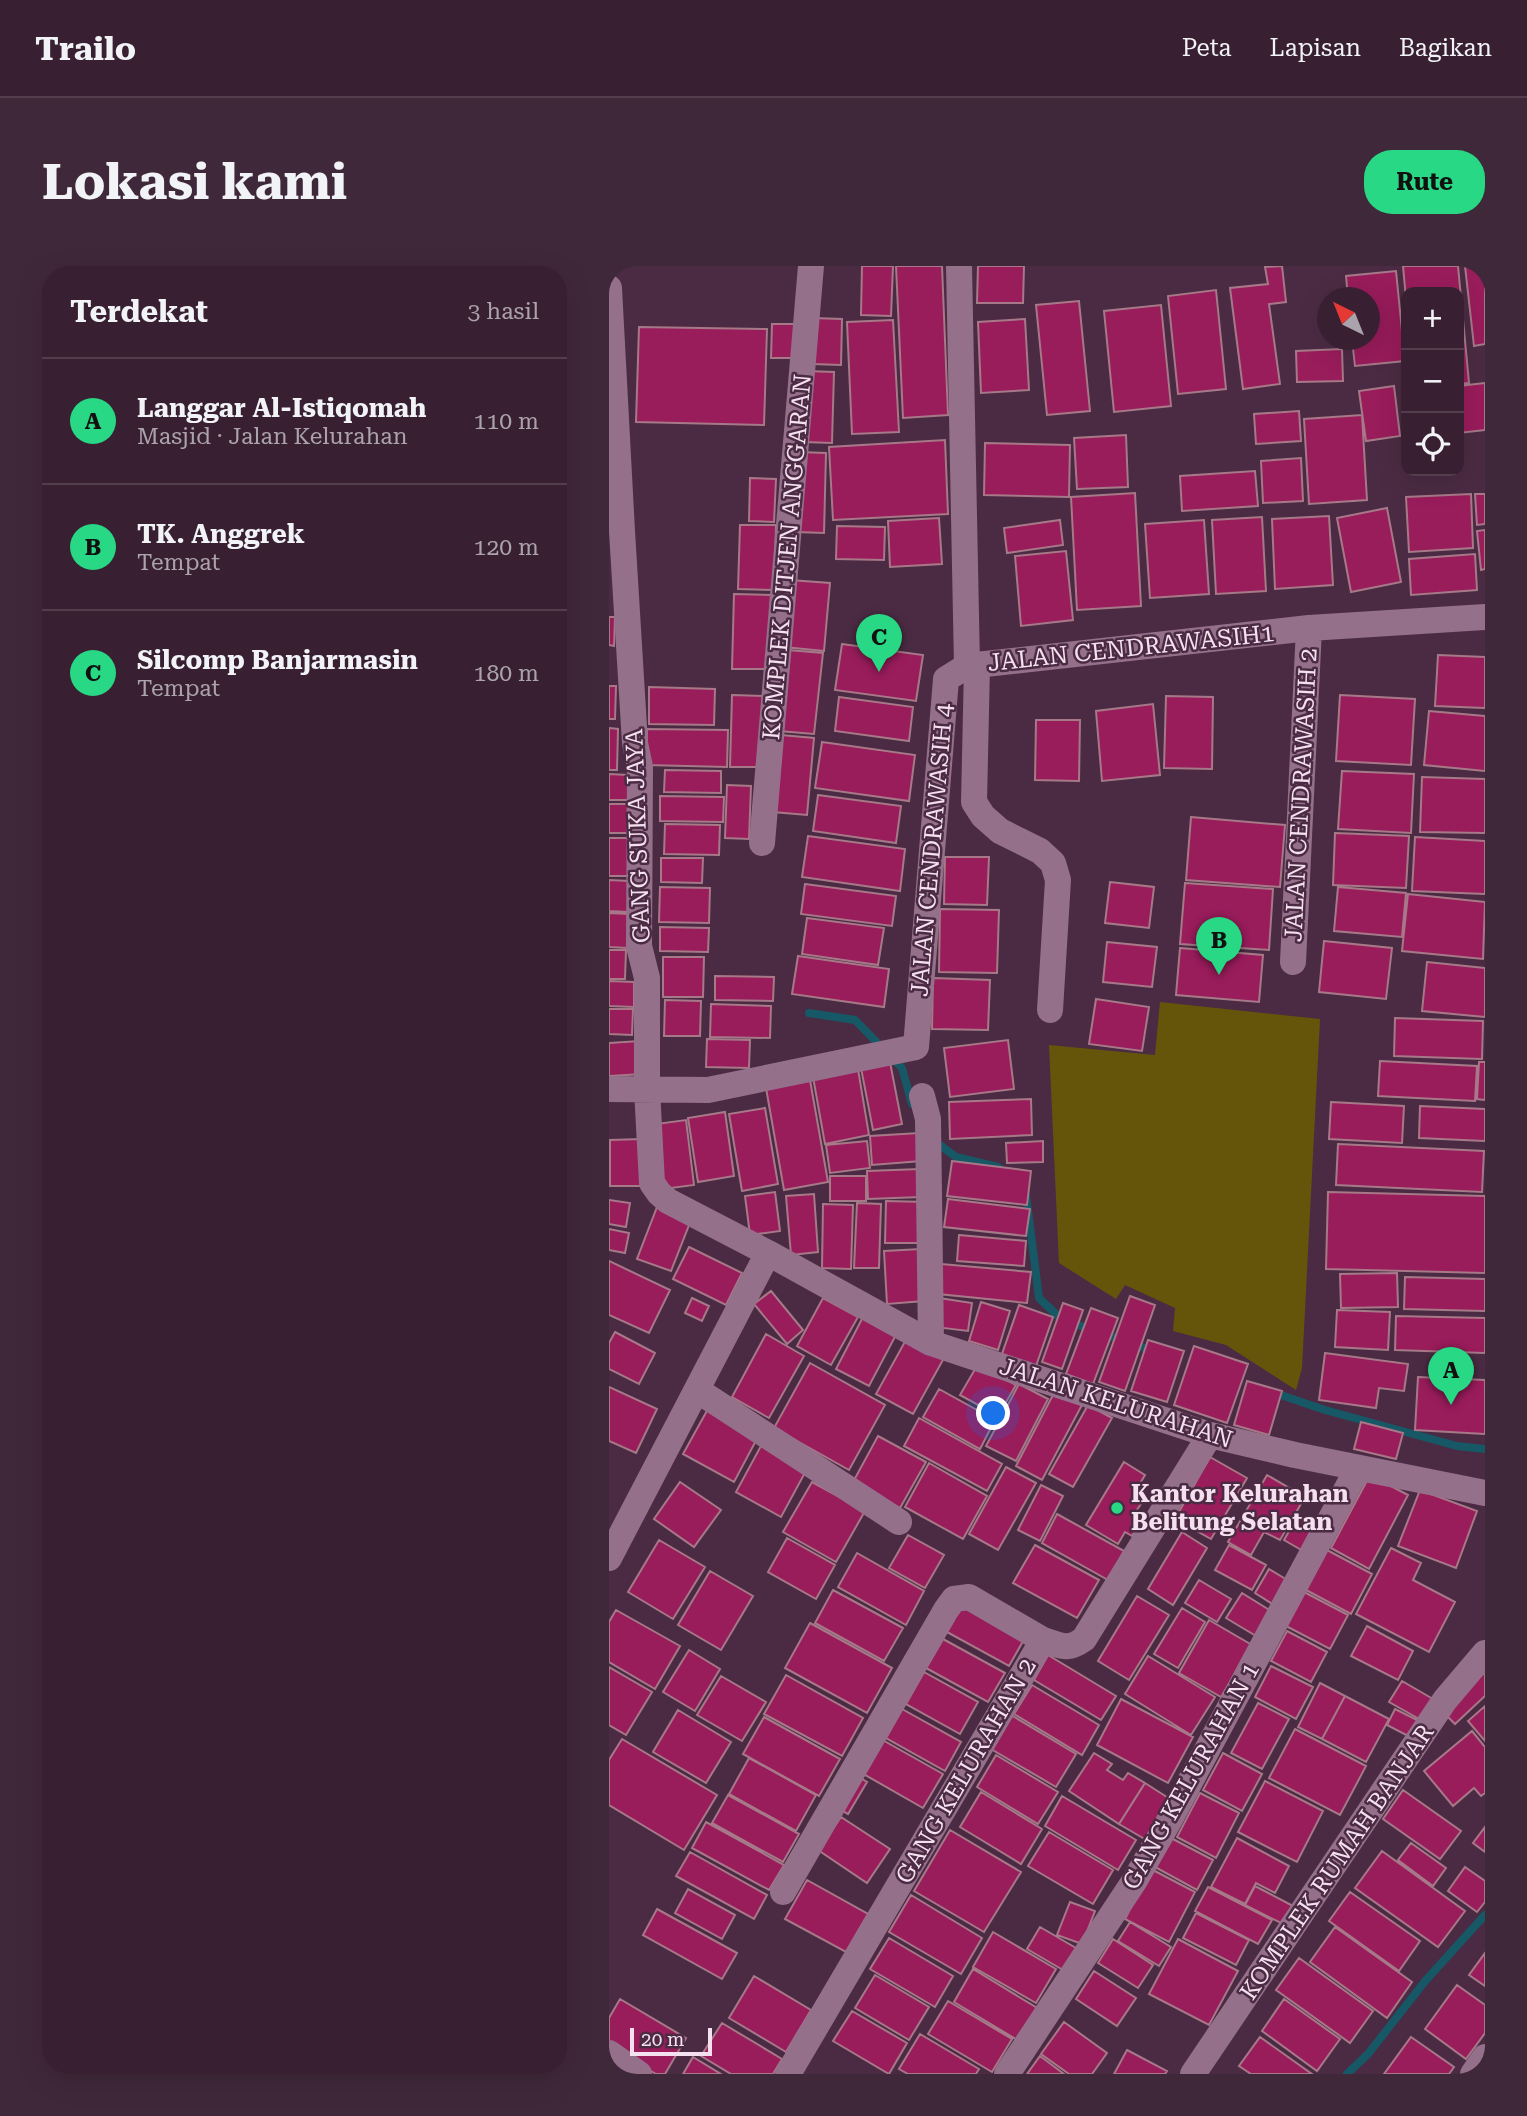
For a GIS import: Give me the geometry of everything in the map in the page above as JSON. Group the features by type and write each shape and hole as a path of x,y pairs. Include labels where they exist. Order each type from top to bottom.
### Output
{"street":[{"name":"JALAN CENDRAWASIH1","path":"959,266 972,666 1309,628 1485,617"},
{"name":"KOMPLEK DITJEN ANGGARAN","path":"762,843 811,269"},
{"name":"GANG SUKA JAYA","path":"609,289 635,743 640,767 639,946 647,978 647,1089 652,1183 668,1201 768,1253"},
{"name":"JALAN CENDRAWASIH 2","path":"1293,962 1309,628"},
{"path":"972,666 974,802 983,816 1000,831 1039,851 1053,863 1058,880 1050,1010"},
{"name":"JALAN CENDRAWASIH 4","path":"647,1089 708,1090 916,1047 946,679 972,666"},
{"path":"609,1089 647,1089"},
{"path":"922,1096 927,1119 931,1343"},
{"path":"609,1558 768,1253"},
{"name":"JALAN KELURAHAN","path":"768,1253 931,1343 1210,1435 1485,1493"},
{"path":"697,1390 899,1522"},
{"name":"GANG KELURAHAN 2","path":"788,2074 1043,1640 1066,1648 1075,1646 1084,1639 1210,1435"},
{"name":"GANG KELURAHAN 1","path":"1007,2074 1135,1880 1170,1821 1358,1468"},
{"path":"783,1892 954,1599 969,1597 1043,1640"},
{"name":"KOMPLEK RUMAH BANJAR","path":"1193,2074 1445,1700 1485,1653"},
{"path":"609,2053 639,2074"},
{"path":"1473,2074 1485,2057"}],"shaded area":[{"path":"1160,1002 1320,1019 1302,1368 1296,1390 1226,1345 1173,1331 1175,1308 1125,1285 1116,1299 1059,1263 1049,1045 1155,1055"}],"building":[{"path":"862,266 893,266 891,316 861,315"},
{"path":"896,266 942,266 948,415 903,418"},
{"path":"978,266 1024,266 1023,303 977,303"},
{"path":"1282,266 1286,302 1269,304 1280,384 1243,389 1230,288 1268,284 1265,267"},
{"path":"1403,266 1458,266 1460,287 1405,287"},
{"path":"1465,266 1485,266 1485,344 1474,346"},
{"path":"1396,271 1401,321 1401,361 1355,366 1353,350 1380,350 1380,287 1347,287 1346,276"},
{"path":"1216,290 1226,389 1178,394 1168,296"},
{"path":"1079,301 1090,411 1047,415 1036,305"},
{"path":"1161,305 1171,406 1114,412 1104,311"},
{"path":"813,318 842,319 841,365 812,364"},
{"path":"1025,319 1029,390 981,393 978,322"},
{"path":"893,320 899,432 852,434 847,322"},
{"path":"772,324 796,324 795,358 771,358"},
{"path":"639,327 767,329 764,425 636,422"},
{"path":"1464,330 1469,383 1464,384"},
{"path":"1342,350 1343,381 1297,382 1296,351"},
{"path":"806,371 834,372 832,443 804,442"},
{"path":"1485,383 1485,430 1464,432 1464,385"},
{"path":"1394,386 1400,436 1366,441 1359,391"},
{"path":"1299,411 1301,441 1256,444 1254,414"},
{"path":"1362,415 1367,500 1309,504 1304,419"},
{"path":"1126,435 1128,487 1077,489 1074,438"},
{"path":"945,440 948,514 833,520 829,447"},
{"path":"985,443 1070,445 1069,497 984,495"},
{"path":"799,452 826,453 824,533 797,532"},
{"path":"1301,458 1303,501 1263,503 1261,461"},
{"path":"1255,471 1258,506 1182,511 1180,476"},
{"path":"750,478 776,479 774,522 749,521"},
{"path":"1135,493 1141,606 1077,610 1071,497"},
{"path":"1471,494 1473,548 1409,552 1406,497"},
{"path":"1475,494 1485,494 1485,524 1477,525"},
{"path":"1387,508 1401,582 1351,592 1337,518"},
{"path":"1329,516 1333,585 1275,589 1272,519"},
{"path":"1262,517 1266,591 1216,594 1212,520"},
{"path":"939,518 942,564 890,567 888,521"},
{"path":"1060,520 1063,545 1007,553 1004,528"},
{"path":"1204,520 1209,594 1150,598 1145,524"},
{"path":"740,525 776,525 774,590 738,589"},
{"path":"837,526 885,527 884,560 836,559"},
{"path":"1485,530 1485,569 1481,570 1477,531"},
{"path":"1066,551 1073,620 1021,626 1015,556"},
{"path":"1475,554 1477,590 1411,595 1409,559"},
{"path":"790,580 830,583 824,651 784,647"},
{"path":"734,594 771,595 769,669 732,669"},
{"path":"609,617 615,617 614,646 609,645"},
{"path":"842,644 923,655 916,701 835,690"},
{"path":"788,650 823,653 814,734 779,731"},
{"path":"1438,655 1485,657 1485,708 1435,706"},
{"path":"609,686 616,686 615,719 609,719"},
{"path":"649,687 715,689 714,725 649,724"},
{"path":"732,695 764,696 762,767 730,767"},
{"path":"1340,695 1415,699 1411,765 1336,761"},
{"path":"1166,696 1213,697 1212,769 1164,768"},
{"path":"839,697 913,707 909,741 835,731"},
{"path":"1153,704 1160,775 1102,781 1096,711"},
{"path":"1429,711 1485,716 1485,771 1424,765"},
{"path":"1036,720 1080,720 1079,781 1035,780"},
{"path":"609,728 618,729 617,770 609,770"},
{"path":"647,729 728,730 727,767 646,765"},
{"path":"781,735 814,738 807,815 773,812"},
{"path":"822,742 915,755 909,801 815,788"},
{"path":"665,770 721,771 721,793 664,792"},
{"path":"1342,771 1414,774 1411,833 1338,829"},
{"path":"609,774 628,775 628,800 609,800"},
{"path":"1422,777 1485,779 1485,833 1420,832"},
{"path":"727,785 751,786 749,839 725,838"},
{"path":"818,795 901,806 896,843 813,831"},
{"path":"660,796 724,797 723,822 660,821"},
{"path":"609,804 628,804 627,833 609,833"},
{"path":"1191,817 1285,825 1280,887 1186,880"},
{"path":"665,824 720,825 719,855 664,854"},
{"path":"1335,833 1409,836 1406,888 1333,885"},
{"path":"808,836 905,849 900,891 802,877"},
{"path":"1415,837 1485,841 1485,894 1412,891"},
{"path":"609,838 629,838 628,876 609,876"},
{"path":"945,857 989,857 987,905 944,904"},
{"path":"661,858 703,858 702,883 661,882"},
{"path":"609,880 629,881 628,912 609,911"},
{"path":"1110,882 1154,887 1149,928 1105,923"},
{"path":"1185,883 1273,889 1269,950 1180,944"},
{"path":"805,884 896,896 892,926 801,914"},
{"path":"660,887 710,888 709,923 659,922"},
{"path":"1338,887 1406,893 1402,937 1334,931"},
{"path":"1408,894 1485,902 1483,959 1402,951"},
{"path":"940,909 999,910 997,973 939,972"},
{"path":"609,913 628,914 627,948 609,947"},
{"path":"807,918 884,928 878,965 802,954"},
{"path":"660,927 709,928 708,952 660,951"},
{"path":"1324,941 1392,948 1386,999 1319,992"},
{"path":"1107,942 1157,947 1152,987 1103,982"},
{"path":"1180,948 1263,955 1259,1002 1176,995"},
{"path":"609,950 626,950 625,979 609,979"},
{"path":"798,956 889,969 884,1007 792,994"},
{"path":"663,957 704,957 703,997 663,997"},
{"path":"1427,962 1485,968 1485,1017 1422,1011"},
{"path":"715,976 774,977 773,1001 715,1000"},
{"path":"933,978 990,980 988,1030 932,1029"},
{"path":"609,981 634,982 634,1007 609,1006"},
{"path":"1096,999 1149,1007 1142,1051 1089,1044"},
{"path":"665,1000 701,1001 700,1036 664,1036"},
{"path":"711,1004 771,1006 770,1038 710,1037"},
{"path":"609,1009 633,1009 632,1035 609,1034"},
{"path":"1395,1018 1483,1021 1482,1059 1394,1056"},
{"path":"707,1039 750,1040 749,1068 706,1067"},
{"path":"1008,1040 1014,1089 950,1097 944,1048"},
{"path":"640,1041 642,1074 611,1076 609,1086 609,1043"},
{"path":"1380,1061 1477,1066 1475,1101 1378,1096"},
{"path":"890,1062 902,1124 873,1130 861,1068"},
{"path":"1479,1062 1485,1062 1485,1100 1477,1099"},
{"path":"858,1069 869,1135 825,1144 813,1077"},
{"path":"810,1080 828,1182 784,1190 766,1088"},
{"path":"1031,1099 1032,1135 950,1139 949,1102"},
{"path":"1331,1102 1404,1106 1402,1143 1329,1139"},
{"path":"1420,1106 1485,1109 1485,1141 1419,1138"},
{"path":"765,1108 778,1184 742,1191 729,1114"},
{"path":"725,1112 734,1176 698,1182 688,1118"},
{"path":"686,1120 694,1185 664,1189 656,1124"},
{"path":"919,1133 921,1161 872,1165 870,1136"},
{"path":"642,1139 642,1186 610,1186 610,1140"},
{"path":"867,1141 870,1168 830,1173 826,1145"},
{"path":"1043,1141 1043,1162 1007,1163 1006,1143"},
{"path":"1338,1144 1484,1151 1482,1192 1336,1185"},
{"path":"952,1161 1031,1171 1027,1205 947,1196"},
{"path":"920,1169 921,1197 868,1199 867,1171"},
{"path":"830,1176 866,1176 866,1201 830,1201"},
{"path":"775,1192 780,1231 750,1235 745,1196"},
{"path":"1328,1192 1485,1196 1485,1273 1326,1269"},
{"path":"814,1194 818,1252 791,1255 786,1196"},
{"path":"948,1199 1030,1209 1026,1236 944,1227"},
{"path":"609,1200 630,1203 626,1227 609,1224"},
{"path":"886,1201 926,1202 925,1243 885,1243"},
{"path":"857,1203 881,1204 879,1268 854,1268"},
{"path":"823,1204 853,1205 851,1269 822,1268"},
{"path":"657,1207 691,1220 671,1271 637,1259"},
{"path":"609,1229 629,1233 625,1253 609,1250"},
{"path":"959,1235 1026,1241 1024,1266 957,1261"},
{"path":"689,1247 742,1273 726,1305 673,1279"},
{"path":"921,1249 924,1301 887,1304 884,1251"},
{"path":"609,1261 670,1290 649,1333 609,1315"},
{"path":"941,1264 1031,1272 1027,1303 938,1294"},
{"path":"1397,1273 1398,1307 1341,1308 1340,1274"},
{"path":"1405,1277 1485,1279 1485,1311 1404,1309"},
{"path":"771,1291 803,1330 787,1344 754,1304"},
{"path":"1130,1296 1155,1305 1125,1391 1099,1382"},
{"path":"692,1298 709,1306 702,1321 685,1313"},
{"path":"823,1298 858,1317 831,1365 797,1346"},
{"path":"939,1298 972,1303 968,1331 935,1327"},
{"path":"981,1302 1010,1311 998,1350 969,1341"},
{"path":"1063,1303 1083,1310 1062,1369 1042,1362"},
{"path":"1019,1305 1053,1317 1036,1366 1002,1354"},
{"path":"1091,1308 1118,1318 1093,1384 1066,1374"},
{"path":"1337,1310 1390,1312 1388,1350 1335,1347"},
{"path":"864,1315 897,1333 869,1386 836,1369"},
{"path":"1396,1316 1485,1318 1485,1353 1395,1350"},
{"path":"615,1332 655,1353 639,1384 609,1369 609,1343"},
{"path":"766,1334 804,1356 769,1418 732,1397"},
{"path":"907,1338 944,1358 913,1414 876,1394"},
{"path":"1148,1340 1184,1351 1167,1402 1131,1391"},
{"path":"1194,1346 1248,1364 1227,1423 1174,1405"},
{"path":"1325,1353 1408,1364 1404,1391 1379,1388 1376,1408 1319,1400"},
{"path":"810,1363 885,1405 849,1470 774,1428"},
{"path":"978,1364 1016,1385 998,1416 960,1395"},
{"path":"1418,1377 1485,1380 1485,1434 1415,1430"},
{"path":"1247,1381 1282,1391 1269,1435 1234,1425"},
{"path":"1019,1384 1048,1399 1016,1461 986,1446"},
{"path":"609,1387 657,1409 636,1453 609,1441"},
{"path":"939,1389 995,1420 980,1449 923,1417"},
{"path":"1055,1391 1082,1405 1042,1480 1016,1466"},
{"path":"1088,1405 1112,1418 1073,1487 1049,1474"},
{"path":"709,1407 759,1435 734,1482 683,1454"},
{"path":"919,1418 1002,1464 987,1491 904,1446"},
{"path":"1361,1422 1403,1433 1396,1459 1354,1449"},
{"path":"878,1436 926,1462 900,1508 853,1482"},
{"path":"762,1444 807,1469 781,1517 736,1492"},
{"path":"1210,1457 1247,1478 1211,1539 1175,1519"},
{"name":"Kantor Kelurahan Belitung Selatan","path":"1124,1462 1145,1475 1133,1495 1143,1501 1134,1514 1142,1519 1132,1536 1125,1532 1118,1544 1086,1525"},
{"path":"929,1463 987,1496 963,1539 905,1507"},
{"path":"1006,1467 1036,1483 998,1550 969,1534"},
{"path":"1267,1475 1305,1497 1280,1540 1264,1532 1251,1555 1228,1542"},
{"path":"1370,1475 1408,1495 1369,1569 1331,1548"},
{"path":"680,1482 721,1510 694,1547 654,1519"},
{"path":"812,1482 865,1511 836,1562 783,1532"},
{"path":"1041,1485 1063,1496 1040,1541 1018,1530"},
{"path":"1420,1490 1477,1511 1456,1568 1398,1546"},
{"path":"1057,1514 1124,1551 1108,1580 1042,1543"},
{"path":"1298,1516 1317,1527 1303,1551 1284,1540"},
{"path":"1182,1532 1207,1548 1173,1605 1148,1589"},
{"path":"908,1535 944,1555 925,1588 889,1568"},
{"path":"787,1538 835,1565 816,1599 768,1572"},
{"path":"659,1540 705,1567 673,1619 628,1592"},
{"path":"1035,1545 1099,1580 1077,1618 1013,1583"},
{"path":"1229,1545 1266,1565 1252,1590 1215,1570"},
{"path":"1391,1548 1421,1563 1413,1580 1455,1602 1429,1652 1356,1614"},
{"path":"1327,1550 1372,1574 1351,1614 1306,1590"},
{"path":"857,1553 924,1591 906,1625 838,1587"},
{"path":"1269,1569 1289,1581 1274,1605 1255,1593"},
{"path":"710,1571 753,1596 721,1650 678,1625"},
{"path":"1199,1580 1231,1599 1217,1622 1185,1603"},
{"path":"833,1590 903,1628 884,1661 815,1623"},
{"path":"1304,1592 1348,1615 1330,1649 1286,1626"},
{"path":"1242,1593 1271,1611 1256,1636 1226,1618"},
{"path":"1137,1596 1169,1615 1129,1680 1098,1661"},
{"path":"964,1602 1026,1636 1009,1666 947,1632"},
{"path":"1182,1608 1205,1622 1178,1668 1154,1654"},
{"path":"616,1610 680,1646 655,1689 609,1662 609,1622"},
{"path":"1209,1620 1252,1645 1221,1697 1179,1673"},
{"path":"810,1623 892,1668 867,1713 785,1668"},
{"path":"1367,1626 1413,1651 1398,1680 1351,1656"},
{"path":"1287,1631 1327,1652 1311,1682 1271,1661"},
{"path":"943,1639 1005,1673 988,1702 926,1668"},
{"path":"689,1650 720,1669 695,1711 663,1692"},
{"path":"1048,1655 1116,1696 1101,1720 1034,1680"},
{"path":"1148,1656 1215,1697 1191,1735 1125,1694"},
{"path":"1271,1666 1313,1687 1296,1719 1255,1697"},
{"path":"609,1667 652,1692 626,1735 609,1725"},
{"path":"924,1672 978,1702 960,1734 906,1704"},
{"path":"1485,1672 1485,1696 1455,1724 1443,1712"},
{"path":"786,1675 863,1718 842,1756 764,1714"},
{"path":"721,1676 766,1702 742,1741 697,1715"},
{"path":"1402,1681 1433,1699 1421,1720 1389,1702"},
{"path":"1320,1683 1345,1696 1322,1739 1298,1727"},
{"path":"1032,1685 1099,1725 1082,1755 1014,1714"},
{"path":"1345,1696 1389,1719 1366,1762 1322,1739"},
{"path":"1121,1699 1193,1737 1168,1783 1097,1745"},
{"path":"1258,1703 1289,1719 1262,1769 1231,1753"},
{"path":"1485,1706 1485,1741 1468,1721"},
{"path":"902,1709 961,1742 945,1771 886,1738"},
{"path":"1395,1709 1417,1720 1408,1736 1387,1725"},
{"path":"678,1710 731,1742 706,1783 653,1752"},
{"path":"1011,1715 1076,1754 1056,1787 991,1749"},
{"path":"764,1717 840,1759 819,1796 743,1754"},
{"path":"1295,1729 1366,1766 1340,1815 1269,1778"},
{"path":"1472,1731 1485,1747 1485,1793 1481,1796 1474,1788 1453,1806 1424,1771"},
{"path":"879,1738 943,1774 923,1808 860,1772"},
{"path":"622,1739 717,1795 684,1850 609,1805 609,1760"},
{"path":"1094,1753 1112,1764 1107,1770 1123,1780 1128,1773 1145,1783 1119,1824 1069,1791"},
{"path":"1223,1753 1262,1774 1242,1811 1203,1790"},
{"path":"996,1755 1058,1792 1038,1824 977,1787"},
{"path":"749,1758 816,1795 796,1831 729,1794"},
{"path":"854,1774 867,1782 848,1814 835,1806"},
{"path":"1265,1781 1323,1811 1297,1862 1238,1832"},
{"path":"1145,1783 1173,1801 1148,1841 1119,1824"},
{"path":"1403,1790 1461,1831 1440,1859 1383,1819"},
{"path":"981,1792 1042,1829 1021,1864 960,1827"},
{"path":"1200,1793 1239,1813 1216,1858 1177,1837"},
{"path":"728,1795 799,1834 783,1862 712,1823"},
{"path":"1062,1796 1136,1840 1118,1870 1045,1826"},
{"path":"841,1817 890,1849 867,1883 818,1850"},
{"path":"706,1822 784,1865 769,1890 692,1848"},
{"path":"1485,1827 1485,1852 1473,1843"},
{"path":"950,1830 1021,1872 984,1932 914,1891"},
{"path":"1049,1832 1113,1870 1093,1904 1028,1866"},
{"path":"1171,1838 1213,1860 1197,1890 1155,1867"},
{"path":"1237,1838 1289,1866 1275,1893 1256,1883 1245,1904 1211,1887"},
{"path":"1411,1843 1446,1868 1433,1886 1398,1860"},
{"path":"1382,1851 1465,1911 1438,1947 1355,1888"},
{"path":"690,1852 767,1895 754,1919 676,1876"},
{"path":"1465,1867 1485,1881 1485,1902 1477,1912 1448,1891"},
{"path":"1151,1869 1195,1892 1169,1942 1125,1919"},
{"path":"807,1880 868,1914 846,1952 785,1919"},
{"path":"1255,1886 1293,1906 1283,1924 1245,1905"},
{"path":"1208,1887 1272,1920 1258,1944 1195,1911"},
{"path":"688,1889 735,1915 722,1939 675,1913"},
{"path":"1350,1892 1420,1941 1399,1971 1329,1921"},
{"path":"911,1895 982,1938 961,1974 889,1932"},
{"path":"1070,1902 1095,1911 1082,1944 1057,1935"},
{"path":"657,1909 737,1953 722,1979 643,1935"},
{"path":"1196,1913 1249,1940 1236,1965 1183,1938"},
{"path":"1130,1922 1171,1947 1159,1966 1118,1941"},
{"path":"1040,1927 1076,1948 1063,1970 1027,1949"},
{"path":"1335,1927 1412,1982 1387,2018 1310,1962"},
{"path":"993,1932 1056,1969 1036,2003 973,1967"},
{"path":"889,1938 953,1976 935,2007 870,1969"},
{"path":"1113,1939 1153,1965 1138,1988 1098,1963"},
{"path":"1178,1939 1238,1971 1209,2025 1149,1994"},
{"path":"1485,1953 1485,1986 1469,1975"},
{"path":"1299,1958 1373,2011 1350,2043 1276,1990"},
{"path":"973,1969 1039,2009 1019,2041 954,2002"},
{"path":"1094,1971 1136,1998 1117,2026 1076,1999"},
{"path":"875,1975 929,2007 909,2040 855,2008"},
{"path":"754,1976 811,2010 786,2052 729,2018"},
{"path":"1457,1985 1485,2005 1485,2033 1466,2059 1425,2029"},
{"path":"620,1999 686,2038 665,2074 656,2074 609,2046 609,2018"},
{"path":"1284,1999 1340,2039 1317,2071 1262,2031"},
{"path":"948,2001 1012,2039 992,2072 928,2034"},
{"path":"852,2011 907,2043 889,2074 833,2041"},
{"path":"1064,2022 1107,2053 1092,2074 1069,2074 1041,2054"},
{"path":"722,2023 782,2059 773,2074 731,2074 701,2056"},
{"path":"920,2034 979,2069 976,2074 908,2074 899,2069"},
{"path":"1260,2037 1312,2074 1251,2074 1239,2066"},
{"path":"1411,2037 1454,2067 1449,2074 1384,2074"},
{"path":"1127,2050 1167,2071 1165,2074 1114,2074"},
{"path":"1040,2056 1064,2074 1027,2074"},
{"path":"693,2057 721,2074 683,2074"}],"waterway":[{"path":"809,1013 855,1020 902,1068 912,1104"},
{"path":"933,1140 956,1157 998,1167 1003,1171"},
{"path":"1026,1195 1039,1298 1061,1319 1153,1351"},
{"path":"1272,1392 1325,1410 1457,1446 1485,1449"},
{"path":"1347,2074 1368,2054 1426,1980 1485,1915"}],"place":[{"name":"Silcomp Banjarmasin","path":"879,672"},
{"name":"TK. Anggrek","path":"1219,975"},
{"name":"Langgar Al-Istiqomah","path":"1451,1405"},
{"name":"Kantor Kelurahan Belitung Selatan","path":"1117,1508"}]}
